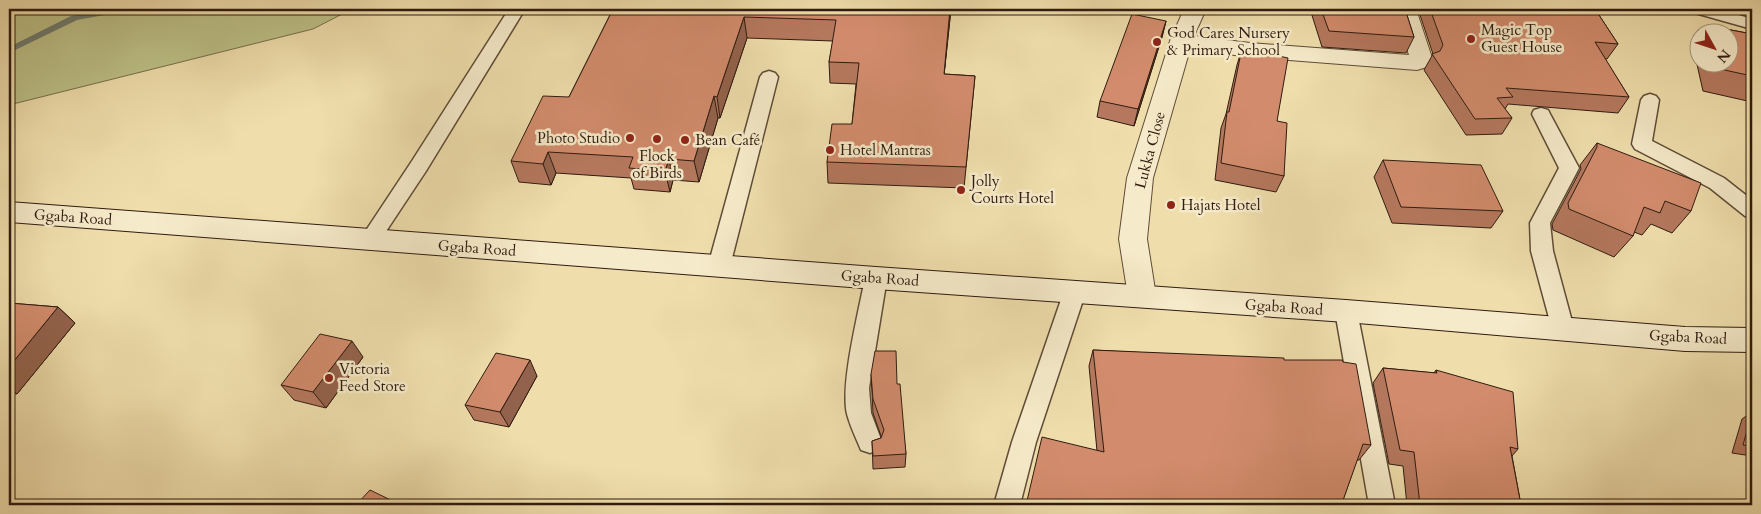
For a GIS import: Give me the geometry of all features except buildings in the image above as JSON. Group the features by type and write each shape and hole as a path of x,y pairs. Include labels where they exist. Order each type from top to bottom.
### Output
{"main road":[{"name":"Lukka Close","path":"1142,296 1132,238 1140,178 1180,41 1196,9"},
{"path":"1180,41 1250,50 1418,63 1422,61 1405,9"},
{"name":"Ggaba Road","path":"9,212 876,278 1346,311 1685,339 1752,340"}],"lane":[{"path":"370,240 419,166 517,9"},
{"path":"1701,9 1752,24"},
{"path":"719,266 770,77"},
{"path":"1650,100 1642,144 1717,183 1752,211"},
{"path":"1541,114 1569,168 1540,223 1542,251 1563,329"},
{"path":"870,442 860,413 857,388 876,278"},
{"path":"1007,505 1024,442 1075,292"},
{"path":"1346,311 1382,505"}],"green space":[{"path":"9,9 352,9 313,29 9,105"}],"waterway":[{"path":"9,50 74,18 121,9"}],"place":[{"name":"Magic Top Guest House","path":"1471,39"},
{"name":"God Cares Nursery & Primary School","path":"1157,42"},
{"name":"Photo Studio","path":"630,138"},
{"name":"Flock of Birds","path":"657,139"},
{"name":"Bean Café","path":"685,140"},
{"name":"Hotel Mantras","path":"830,150"},
{"name":"Jolly Courts Hotel","path":"961,190"},
{"name":"Hajats Hotel","path":"1171,205"},
{"name":"Victoria Feed Store","path":"329,378"}]}
